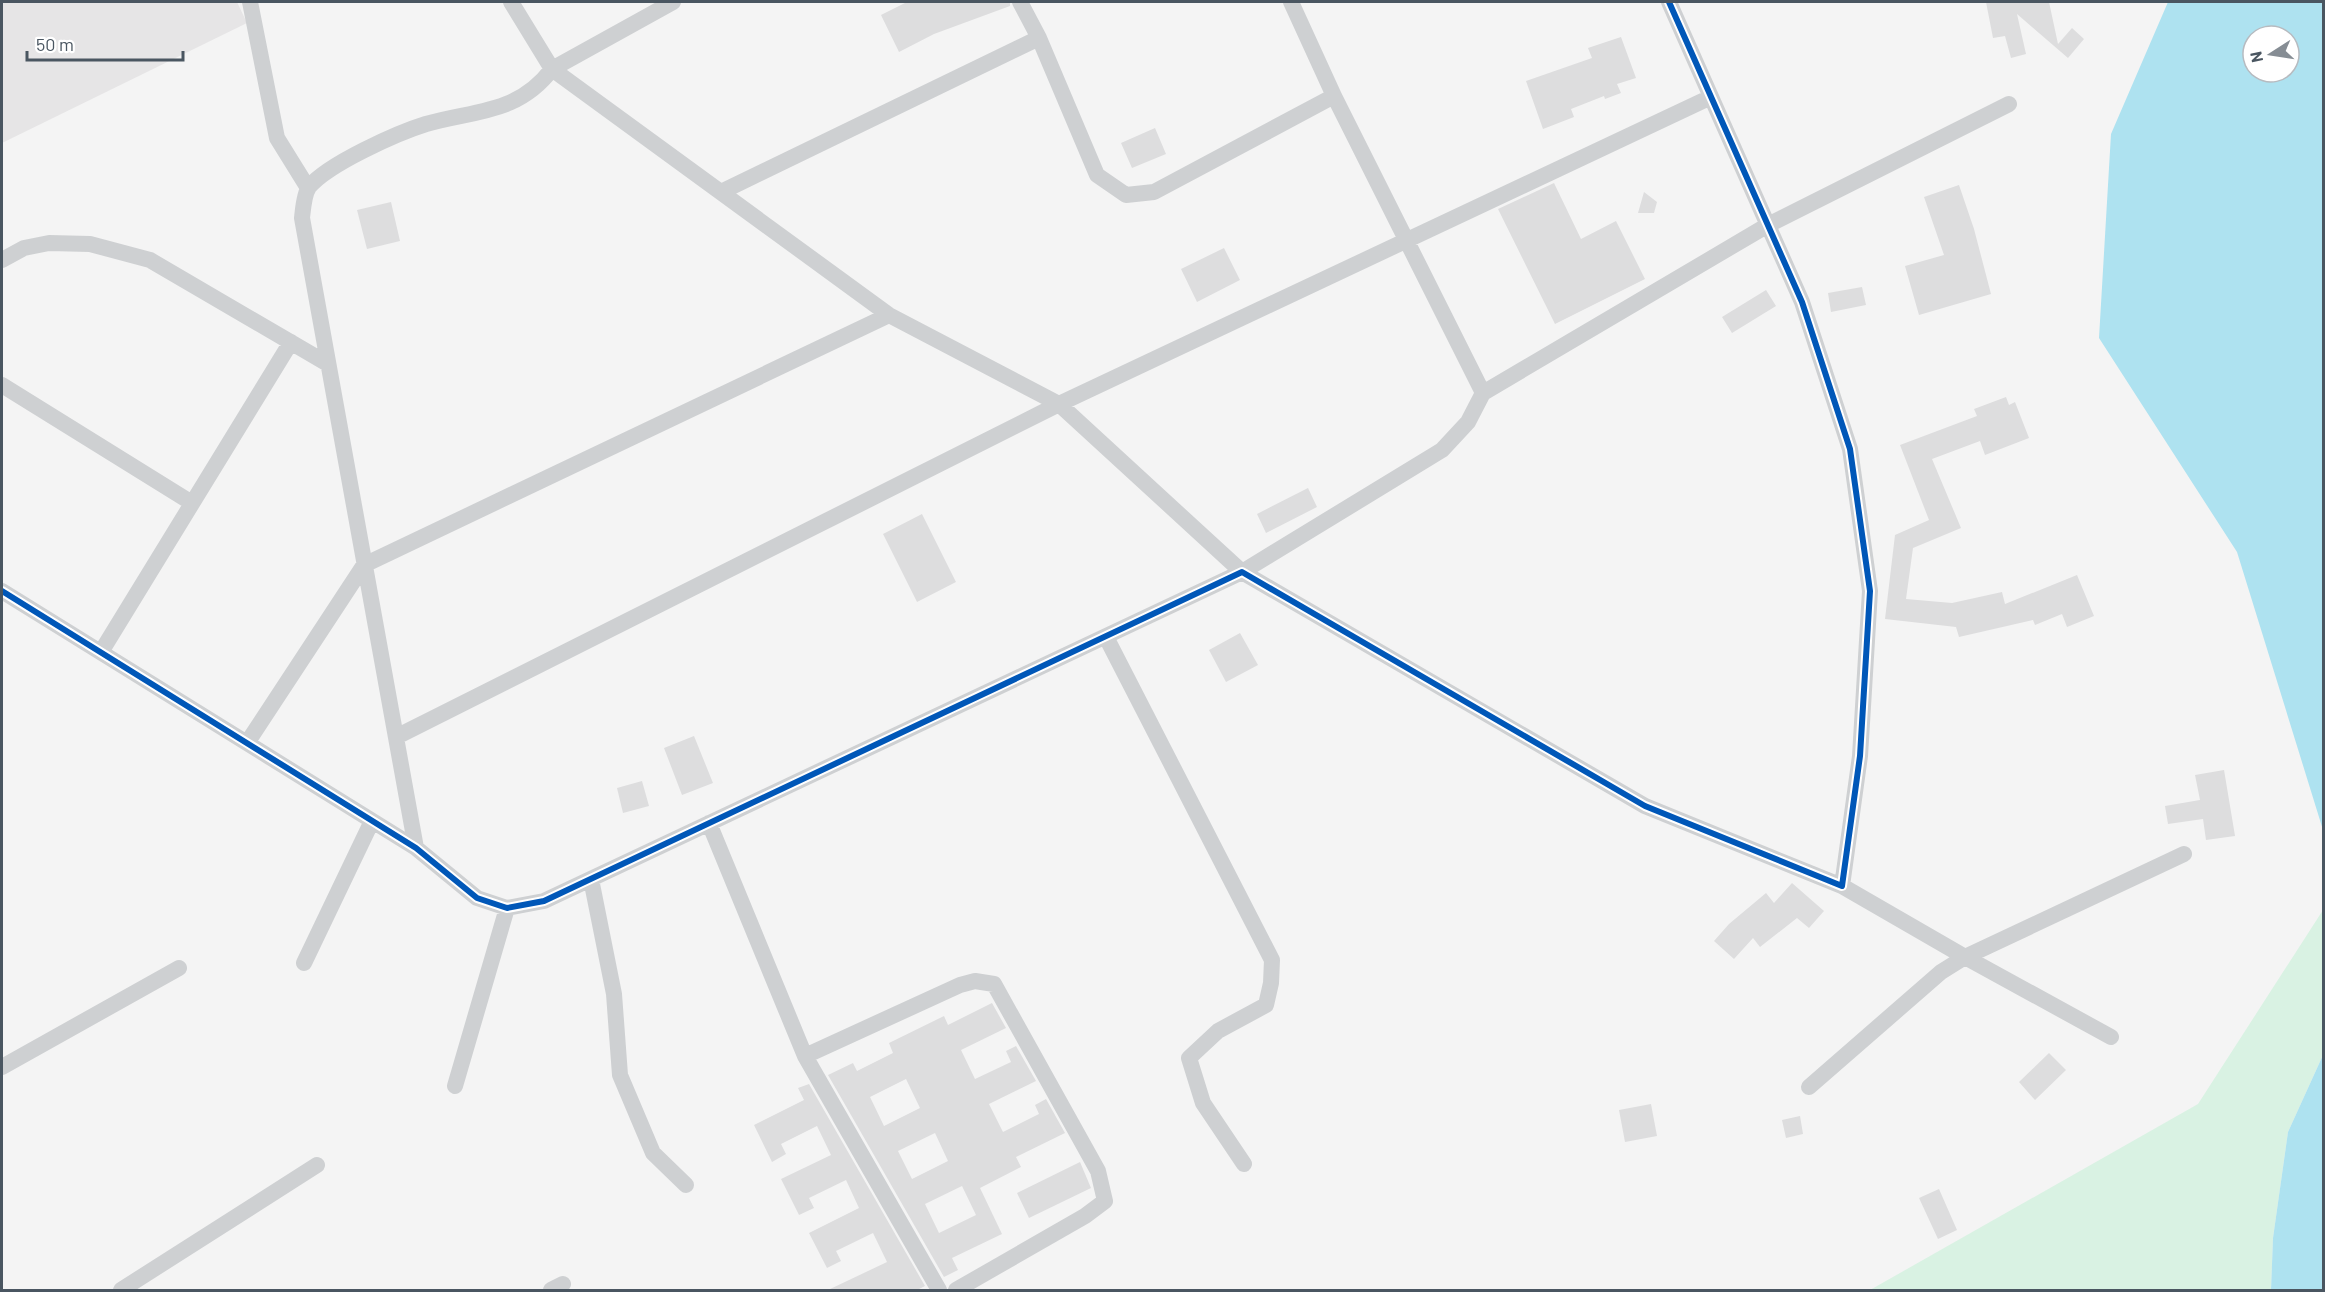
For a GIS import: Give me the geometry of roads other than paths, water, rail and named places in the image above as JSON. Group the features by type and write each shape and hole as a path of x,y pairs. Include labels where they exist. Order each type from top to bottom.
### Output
{"street":[{"path":"250,2 276,138 308,188"},
{"path":"511,2 552,69 889,315 1059,404 1242,572 1645,806 1842,886 2111,1037"},
{"path":"416,848 302,218 308,188 337,163 425,124 511,104 540,85 552,69 673,2"},
{"path":"1020,2 1039,38 1097,175 1126,195 1154,192 1334,96"},
{"path":"1292,2 1334,96 1483,393"},
{"path":"1669,2 1802,302 1850,449 1870,591 1860,756 1842,886"},
{"path":"721,192 1039,38"},
{"path":"396,737 1059,404 1711,97"},
{"path":"2,591 416,848 477,898 507,908 544,901 1242,572 1442,450 1468,422 1483,393 1768,225 2008,104"},
{"path":"2,260 24,248 49,243 90,244 150,260 328,364"},
{"path":"247,743 364,565 889,315"},
{"path":"101,652 291,342"},
{"path":"2,385 192,503"},
{"path":"1106,637 1272,960 1271,983 1266,1005 1218,1031 1189,1058 1203,1103 1244,1164"},
{"path":"304,963 372,820"},
{"path":"709,823 805,1056 939,1290"},
{"path":"1809,1087 1941,972 1965,957 2184,854"},
{"path":"591,879 614,994 620,1075 653,1153 686,1185"},
{"path":"455,1086 507,908"},
{"path":"2,1067 179,968"},
{"path":"805,1056 960,986 975,981 994,984 1098,1172 1105,1201 1085,1216 956,1290"},
{"path":"121,1290 318,1165"}],"water":[{"path":"2168,2 2323,2 2323,830 2237,552 2099,338 2111,134"},
{"path":"2323,1055 2323,1290 2271,1290 2273,1238 2288,1132"}]}
